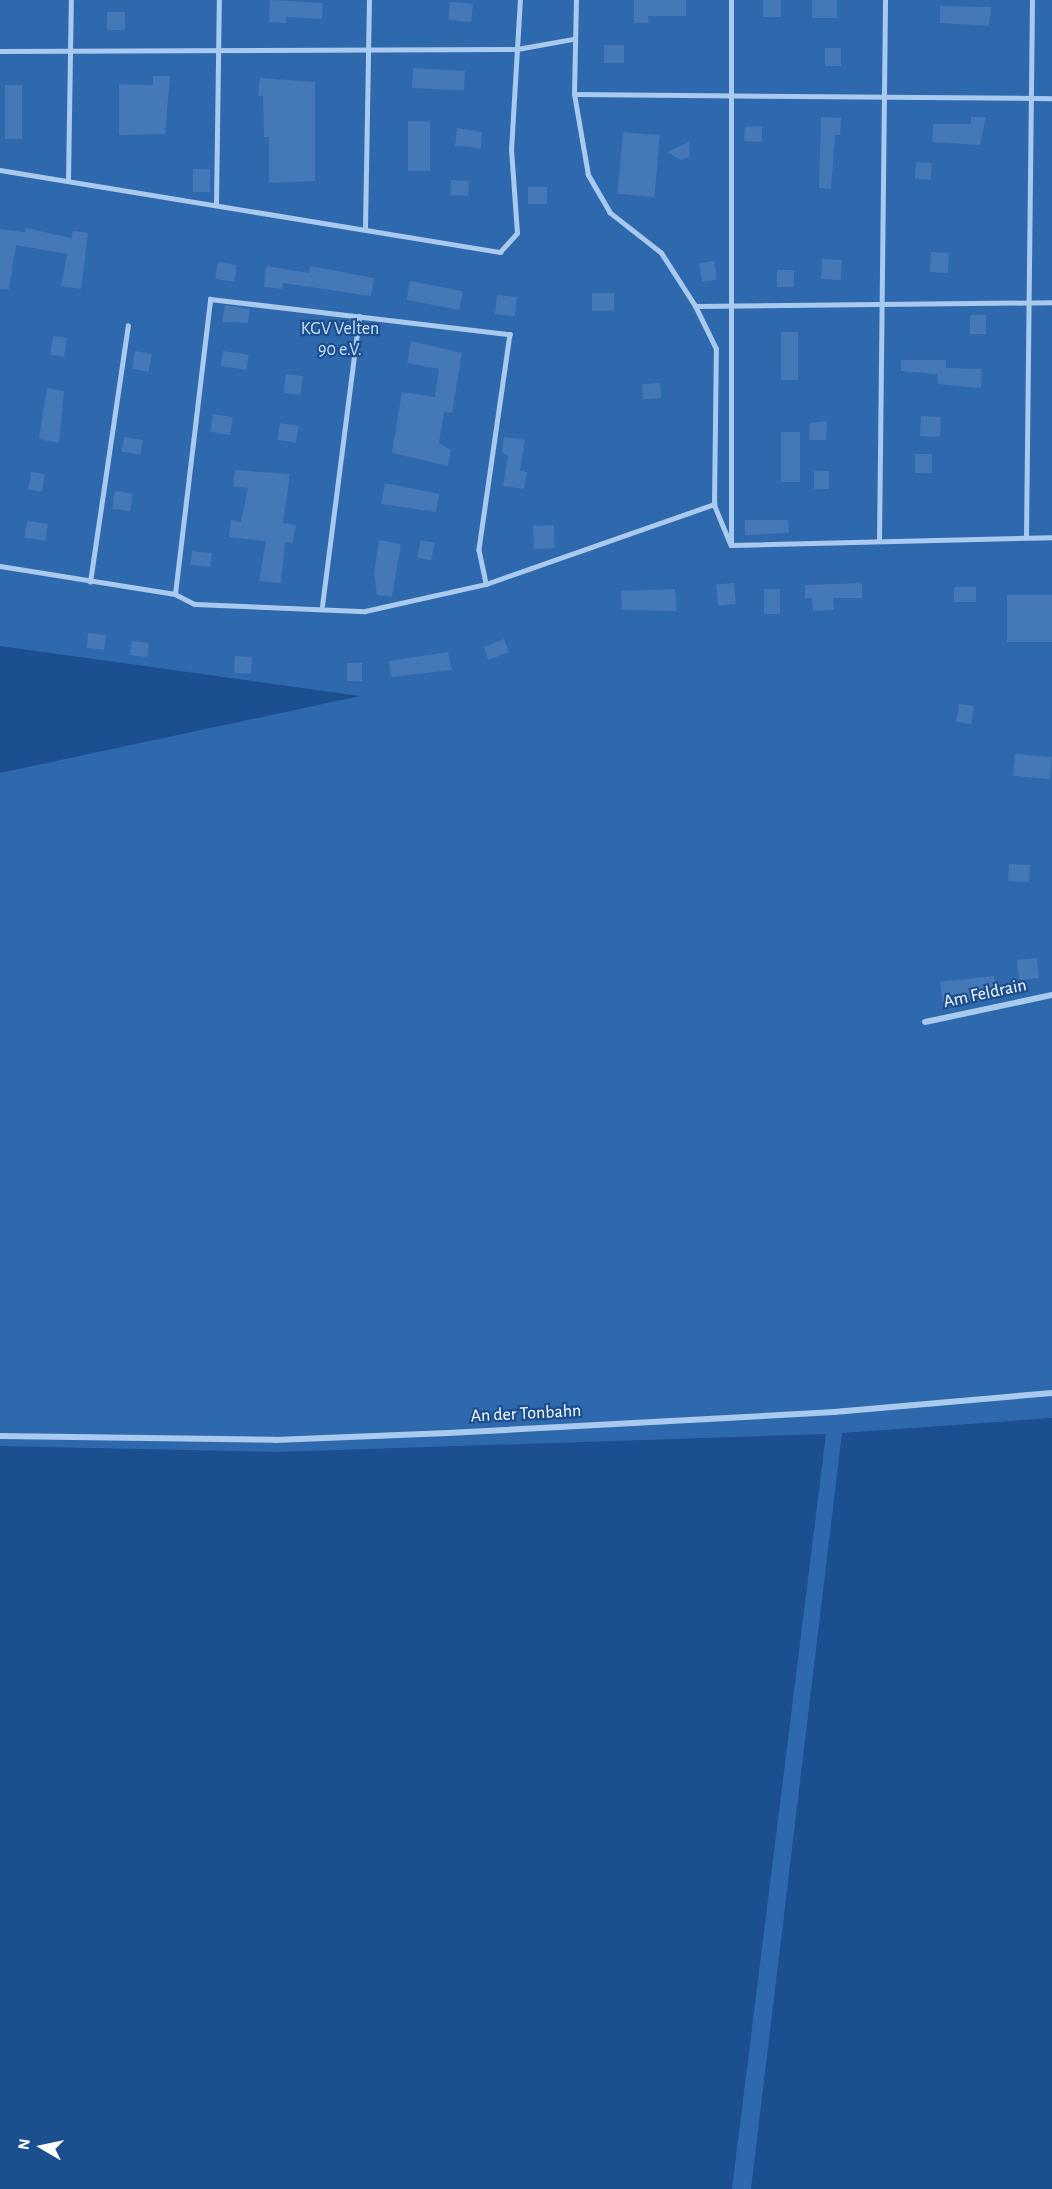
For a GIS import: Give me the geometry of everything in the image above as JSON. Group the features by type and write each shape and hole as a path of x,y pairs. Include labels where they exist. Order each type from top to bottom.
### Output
{"street":[{"name":"Am Feldrain","path":"925,1022 1052,995"},
{"name":"An der Tonbahn","path":"0,1436 93,1440 345,1438 834,1412 1052,1393"}],"lane":[{"path":"68,181 70,0"},
{"path":"216,204 219,0"},
{"path":"365,228 369,0"},
{"path":"0,170 365,228 500,252 517,233 511,150 520,0"},
{"path":"576,0 573,39 574,94 588,175 610,213 661,253 695,306 716,349 714,504 731,545"},
{"path":"731,0 731,545"},
{"path":"879,541 879,306 885,0"},
{"path":"1026,536 1032,0"},
{"path":"0,51 219,52 517,48 573,39"},
{"path":"574,94 1052,98"},
{"path":"175,594 210,299 510,334 479,550 486,584"},
{"path":"695,306 732,302 879,306 1052,302"},
{"path":"322,606 359,316"},
{"path":"90,582 128,326"},
{"path":"0,566 175,594 195,604 322,606 365,611 486,584 714,504"},
{"path":"731,545 1052,537"}],"green space":[{"name":"KGV Velten 90 e.V.","path":"0,0 1052,0 1052,1418 842,1433 751,2189 732,2189 826,1434 276,1452 0,1446 0,773 360,696 0,646"}],"building":[{"path":"270,0 323,3 322,19 286,17 286,23 269,22"},
{"path":"634,0 686,0 686,16 648,16 649,23 634,23"},
{"path":"763,0 781,0 781,17 763,17"},
{"path":"812,0 837,0 837,18 812,18"},
{"path":"450,2 473,4 471,22 448,20"},
{"path":"940,6 991,7 989,26 940,23"},
{"path":"107,12 125,12 125,30 107,30"},
{"path":"604,45 624,45 624,63 604,63"},
{"path":"825,48 841,48 841,66 825,66"},
{"path":"413,68 465,71 464,91 412,88"},
{"path":"153,76 170,76 165,134 119,135 119,84 153,85"},
{"path":"260,78 315,82 315,181 269,183 269,137 264,137 263,96 258,96"},
{"path":"5,85 22,85 22,139 5,139"},
{"path":"821,117 841,118 840,135 835,135 831,189 819,188"},
{"path":"971,117 986,117 980,145 932,142 933,124 971,124"},
{"path":"408,121 430,121 430,171 408,171"},
{"path":"762,126 762,142 744,141 745,127"},
{"path":"457,128 482,132 481,148 455,146"},
{"path":"623,132 660,135 654,197 618,194"},
{"path":"690,141 689,157 681,160 667,152"},
{"path":"916,162 932,163 931,180 915,179"},
{"path":"193,169 210,169 210,192 193,192"},
{"path":"451,180 469,181 468,196 450,195"},
{"path":"528,187 547,187 547,204 528,204"},
{"path":"26,228 71,238 73,231 88,233 81,289 61,286 67,254 16,245 9,289 0,289 0,229 25,232"},
{"path":"931,252 949,253 948,273 930,272"},
{"path":"822,259 842,260 841,280 821,279"},
{"path":"714,261 717,280 702,282 699,263"},
{"path":"218,262 237,265 234,282 215,279"},
{"path":"266,266 309,273 310,266 374,278 371,296 283,283 282,289 264,287"},
{"path":"777,270 794,270 794,287 777,287"},
{"path":"410,281 463,291 459,310 406,300"},
{"path":"592,293 614,293 614,311 592,311"},
{"path":"497,295 517,297 515,316 495,314"},
{"path":"225,305 250,309 248,323 222,322"},
{"path":"970,315 986,315 986,334 970,334"},
{"path":"781,332 798,332 798,380 781,380"},
{"path":"53,336 67,338 64,357 50,355"},
{"path":"411,341 462,353 452,413 444,412 439,443 451,450 448,466 392,453 402,392 435,397 439,369 407,363"},
{"path":"135,351 152,354 149,372 132,369"},
{"path":"223,351 249,355 246,370 221,366"},
{"path":"901,360 946,360 946,368 982,369 981,388 938,384 937,374 901,371"},
{"path":"286,374 303,376 301,395 284,393"},
{"path":"660,383 661,398 643,399 642,384"},
{"path":"47,388 64,391 59,443 39,439"},
{"path":"213,414 233,417 230,435 210,432"},
{"path":"921,416 941,417 940,437 920,436"},
{"path":"827,421 826,440 809,440 810,423"},
{"path":"280,423 299,426 296,443 277,440"},
{"path":"781,432 800,432 800,482 781,482"},
{"path":"124,437 143,440 140,455 122,452"},
{"path":"504,437 525,440 520,471 527,472 524,489 503,486 508,456 502,452"},
{"path":"915,454 932,454 932,473 915,473"},
{"path":"235,470 290,474 283,523 296,525 293,543 285,542 281,583 259,581 266,541 229,537 231,520 241,522 248,488 233,486"},
{"path":"814,471 829,471 829,489 814,489"},
{"path":"31,472 45,474 42,492 28,490"},
{"path":"385,483 439,494 436,512 381,504"},
{"path":"115,491 133,494 130,512 112,509"},
{"path":"745,520 788,520 789,533 745,535"},
{"path":"27,521 48,524 45,541 25,538"},
{"path":"554,525 555,548 534,549 533,526"},
{"path":"379,540 401,544 392,597 377,595 374,574"},
{"path":"421,540 435,543 431,561 417,558"},
{"path":"192,551 212,553 210,567 191,565"},
{"path":"734,583 736,604 718,605 716,585"},
{"path":"862,583 862,598 833,598 834,610 813,611 812,598 805,598 805,585"},
{"path":"954,587 976,587 976,602 954,602"},
{"path":"675,589 677,611 622,610 621,591"},
{"path":"764,589 780,589 780,614 764,614"},
{"path":"1007,595 1052,595 1052,642 1007,642"},
{"path":"88,633 106,635 104,650 86,648"},
{"path":"504,639 509,652 488,660 483,647"},
{"path":"132,641 149,643 147,657 130,655"},
{"path":"448,652 452,670 391,677 389,661"},
{"path":"235,656 252,657 251,674 234,673"},
{"path":"347,663 362,663 362,681 347,681"},
{"path":"959,704 974,706 971,724 956,722"},
{"path":"1015,754 1052,757 1050,779 1013,776"},
{"path":"1009,864 1030,865 1029,882 1008,881"},
{"path":"1037,958 1039,978 1019,980 1017,960"},
{"path":"994,976 996,996 942,1002 940,982"}]}
